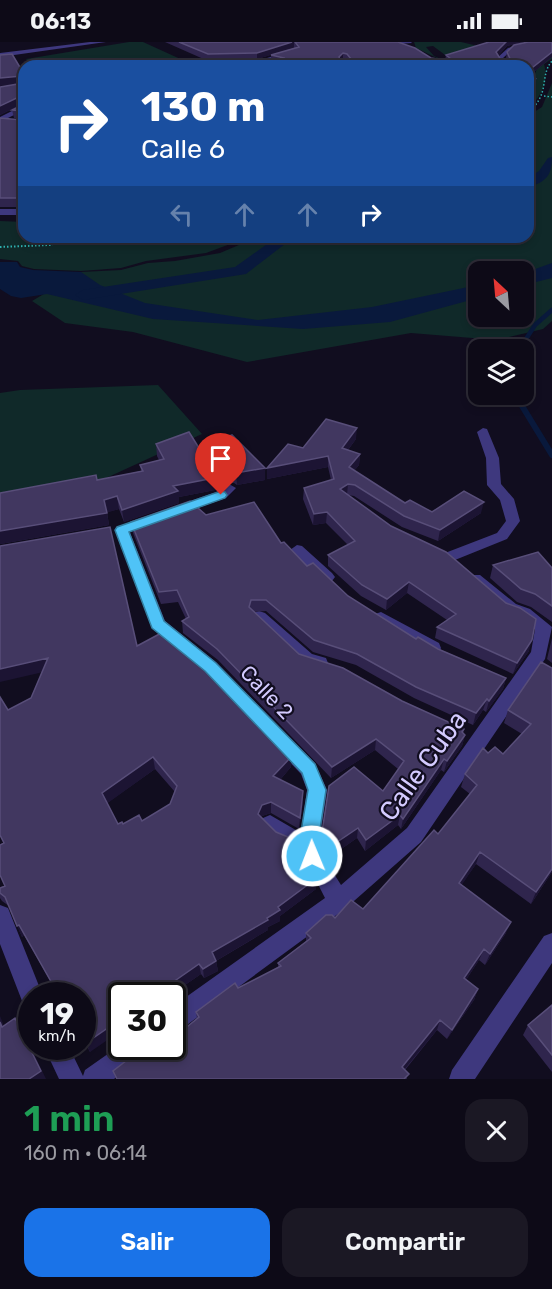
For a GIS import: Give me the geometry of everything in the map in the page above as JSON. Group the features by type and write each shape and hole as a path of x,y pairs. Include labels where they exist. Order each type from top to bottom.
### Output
{"street":[{"path":"0,57 21,52 103,42"},
{"path":"501,60 500,58 510,49 541,42"},
{"path":"14,44 21,52"},
{"path":"371,44 410,44"},
{"path":"7,47 21,52"},
{"path":"264,60 295,52"},
{"path":"1,121 18,111"},
{"path":"1,121 14,122"},
{"path":"0,131 1,121"},
{"path":"0,212 18,212"},
{"path":"435,548 458,565 502,536 513,521 507,499 494,485 495,469 491,448 483,432"},
{"path":"166,514 221,495 229,488"},
{"name":"Calle 2","path":"122,529 158,624 210,667 309,769 317,790 309,843"},
{"path":"297,550 338,587"},
{"name":"Calle Cuba","path":"186,1012 339,901 414,835 510,682 538,654 543,627 524,613 510,608 495,593 458,565"},
{"path":"363,608 442,653"},
{"path":"259,617 306,659 340,669"},
{"path":"533,661 552,674"},
{"path":"270,824 294,842 309,843 312,856 339,901"},
{"path":"0,916 25,982"},
{"path":"460,1079 552,944"},
{"path":"62,1060 72,1079"},
{"path":"94,1079 120,1060"}],"path":[{"path":"534,105 543,95 548,76 546,68 552,61"},
{"path":"544,96 552,97"},
{"path":"0,247 36,247 56,243"}],"green space":[{"path":"129,42 143,42 183,60 27,60"},
{"path":"414,42 461,42 491,49 471,60 452,60 433,46 426,47 434,56 441,59 439,59 416,48"},
{"path":"552,52 552,59 544,64 543,89 534,102 534,86 536,85 534,74 537,68 534,67 534,62"},
{"path":"552,83 552,321 543,329 501,339 411,333 247,362 133,332 65,323 32,301 81,272 121,270 148,263 220,253 244,243 534,243 534,112 542,107"},
{"path":"0,221 18,222 18,243 233,243 206,253 146,261 121,268 81,271 34,269 22,266 18,261 0,259"},
{"path":"158,385 202,434 93,484 0,502 0,393 20,390"}],"water":[{"path":"0,262 17,262 20,267 33,270 81,272 100,285 145,303 258,320 372,307 468,287 468,301 390,322 303,329 153,319 47,294 21,298 11,296 0,289"},
{"path":"552,263 552,278 534,282 534,269"}],"building":[{"path":"179,42 292,42 257,53 208,54"},
{"path":"295,42 398,42 415,48 431,58 443,60 340,60 283,60 284,58 271,55 299,47","holes":["343,53 351,59 340,60 339,57"]},
{"path":"489,42 506,42 496,52 501,60 450,60 446,55"},
{"path":"528,42 552,42 552,52 534,66 534,60 511,60 507,52 514,45"},
{"path":"12,54 18,64 18,76 0,78 0,55"},
{"path":"18,84 18,97 0,106 0,87"},
{"path":"0,118 18,120 18,198 0,198"},
{"path":"326,419 357,428 342,448 360,454 349,467 405,503 410,500 432,512 464,491 484,502 440,530 404,516 355,485 348,484 340,489 391,526 446,552 506,603 520,608 536,619 532,640 517,663 437,627 456,614 409,582 387,599 362,585 328,555 355,541 327,512 314,514 304,488 334,479 328,456 267,468 288,444 303,448"},
{"path":"189,432 199,448 232,435 265,468 236,473 223,471 214,478 173,486 178,491 122,510 117,496 104,500 107,513 0,531 0,493 96,475 97,480 143,471 140,465 164,459 156,444"},
{"path":"190,501 206,515 254,502 281,543 284,542 307,566 313,563 348,596 416,639 418,637 438,649 506,678 489,701 487,699 476,713 416,687 357,654 314,640 266,600 251,600 249,607 299,654 343,668 402,701 464,729 462,732 465,735 447,761 444,759 403,819 400,815 366,840 358,828 328,848 322,832 329,786 354,767 383,791 404,761 376,739 332,767 217,649 182,621 189,617 177,590 159,592 131,522"},
{"path":"110,527 137,646 165,631 201,662 292,756 273,776 303,791 300,818 271,802 262,805 258,814 276,832 300,842 308,861 305,864 317,878 278,907 280,910 267,918 268,920 212,952 216,961 203,969 199,964 173,982 108,982 108,1028 96,1036 96,982 51,982 19,925 17,926 5,897 0,893 0,888 5,886 0,875 0,845 4,843 0,835 0,697 8,710 31,698 48,658 0,669 0,546","holes":["153,757 177,786 170,804 142,821 139,815 123,824 122,822 118,824 102,793"]},
{"path":"538,552 552,568 552,606 535,594 521,589 493,565"},
{"path":"541,662 552,668 552,869 536,892 480,852 459,883 511,922 490,954 484,949 464,978 478,989 452,1030 440,1020 402,1067 409,1074 404,1079 117,1079 113,1071 127,1060 186,1060 186,1028 199,1017 196,1012 235,983 238,988 281,966 278,963 311,938 306,933 326,915 332,915 335,918 351,900 363,909 434,830 438,834 477,785 465,774 483,748 488,753 495,747 503,754 531,724 508,710"},
{"path":"552,1005 552,1055 528,1025"},
{"path":"15,1018 18,1024 18,1060 36,1060 41,1071 29,1079 0,1079 0,1022 2,1027"}],"waterway":[{"path":"534,180 544,174 552,161"},
{"path":"83,295 240,271 279,243"},
{"path":"526,339 535,325 552,310"},
{"path":"521,405 552,455"}],"route":[{"path":"221,495 122,530 158,624 168,635 210,667 309,769 317,790 309,843 312,856"}]}
